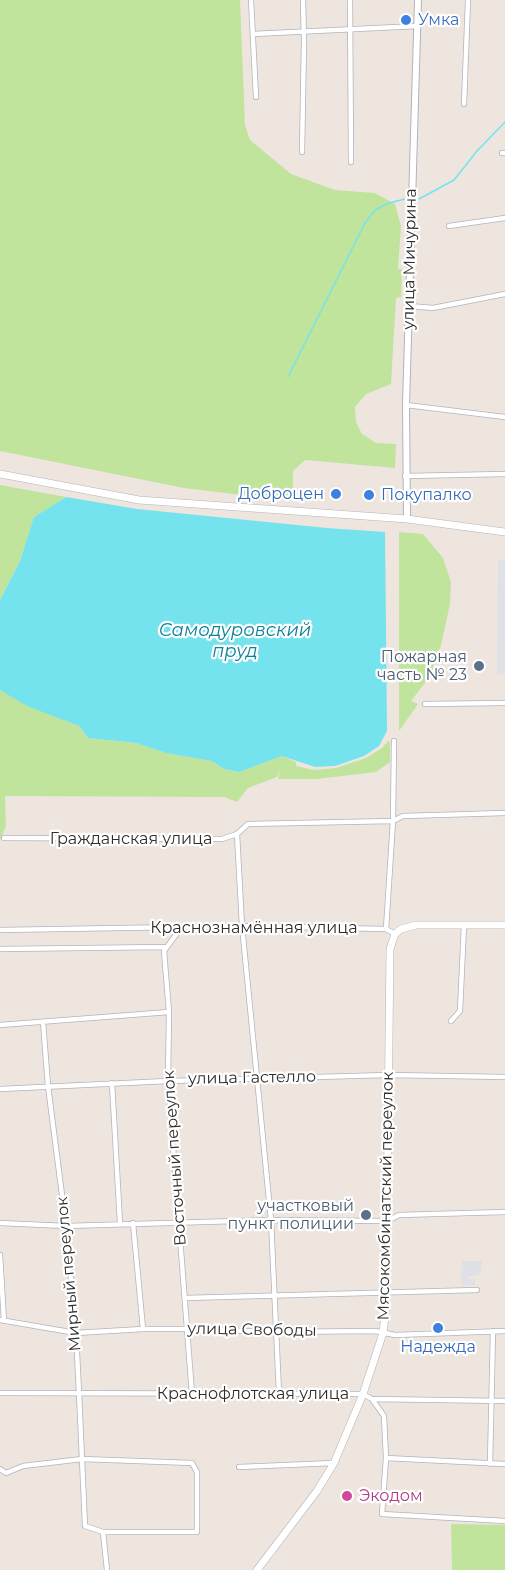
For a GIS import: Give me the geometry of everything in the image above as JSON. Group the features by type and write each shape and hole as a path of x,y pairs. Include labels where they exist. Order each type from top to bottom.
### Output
{"main road":[{"path":"0,474 139,500 407,519 505,532"},
{"path":"395,934 401,929 416,925 505,925"},
{"name":"Мясокомбинатский переулок","path":"257,1570 317,1491 334,1463 363,1394 383,1333 387,1291 390,949 395,934"}],"street":[{"path":"251,0 256,97"},
{"path":"302,152 303,0"},
{"path":"350,0 351,162"},
{"name":"улица Мичурина","path":"407,519 405,476 409,246 418,0"},
{"path":"465,104 468,0"},
{"path":"254,34 418,26"},
{"path":"449,226 505,218"},
{"path":"409,306 433,308 505,294"},
{"path":"406,405 505,417"},
{"path":"405,476 505,474"},
{"path":"425,704 505,703"},
{"path":"386,929 393,821 394,741"},
{"name":"Гражданская улица","path":"4,838 222,839 237,834 249,824 393,821 403,816 505,813"},
{"path":"237,834 242,926 271,1220 279,1393"},
{"path":"451,1021 460,1011 464,925"},
{"name":"Краснознамённая улица","path":"0,930 242,926 386,929 395,934"},
{"path":"166,946 181,928"},
{"name":"Краснознамённая улица","path":"0,949 166,946"},
{"name":"Восточный переулок","path":"166,946 164,951 169,1012 168,1081 192,1394"},
{"path":"0,1025 169,1012"},
{"name":"Мирный переулок","path":"43,1022 48,1086 66,1226 76,1332 85,1527 103,1532"},
{"name":"улица Гастелло","path":"0,1089 112,1083 389,1075 505,1077"},
{"path":"112,1083 120,1223"},
{"path":"0,1223 66,1226 271,1220 387,1221 399,1215 505,1212"},
{"path":"133,1223 143,1329"},
{"path":"0,1255 2,1321"},
{"path":"185,1298 477,1290"},
{"name":"улица Свободы","path":"2,1321 76,1332 188,1329 276,1332 375,1331 395,1335 505,1331"},
{"path":"490,1464 493,1331"},
{"name":"Краснофлотская улица","path":"0,1394 363,1394 372,1399 505,1401"},
{"path":"372,1399 384,1416 386,1458 382,1514 505,1521"},
{"path":"386,1458 505,1464"},
{"path":"0,1469 6,1473 23,1466 82,1459 192,1463 197,1472 197,1532 103,1532 107,1570"},
{"path":"238,1467 334,1463"}],"shaded area":[{"path":"498,560 505,560 505,674 497,675"},
{"path":"462,1261 482,1261 481,1275 468,1276 468,1279 475,1279 475,1285 461,1285"}],"green space":[{"path":"0,0 240,0 245,125 250,140 291,174 335,190 375,193 395,204 401,226 398,269 402,269 401,297 396,298 391,384 366,394 355,407 356,422 362,434 376,443 396,444 395,468 305,460 293,471 293,501 184,488 0,451"},
{"path":"0,485 66,497 34,517 20,561 0,600"},
{"path":"399,532 423,534 443,558 451,582 450,604 441,645 430,676 411,701 418,704 399,731"},
{"path":"0,690 79,726 88,738 136,743 166,753 212,761 224,769 239,772 282,756 296,762 296,766 314,770 336,768 366,758 382,748 388,741 390,742 390,762 376,772 317,779 278,779 280,770 277,777 248,788 237,802 224,797 5,796 6,826 0,840"},
{"path":"451,1524 505,1525 505,1570 452,1570"}],"water":[{"name":"Самодуровский пруд","path":"66,497 137,509 385,532 387,731 379,746 364,756 335,766 315,767 282,756 239,772 224,769 212,761 166,753 136,743 88,738 79,726 27,706 0,690 0,600 20,561 34,517"}],"waterway":[{"path":"419,199 454,180 477,151 505,122"},
{"path":"288,377 365,223 375,210 405,199"}],"place":[{"name":"Умка","path":"406,20"},
{"name":"Доброцен","path":"336,494"},
{"name":"Покупалко","path":"369,495"},
{"name":"Пожарная часть № 23","path":"479,666"},
{"name":"участковый пункт полиции","path":"366,1215"},
{"name":"Надежда","path":"438,1328"},
{"name":"Экодом","path":"347,1496"}]}
